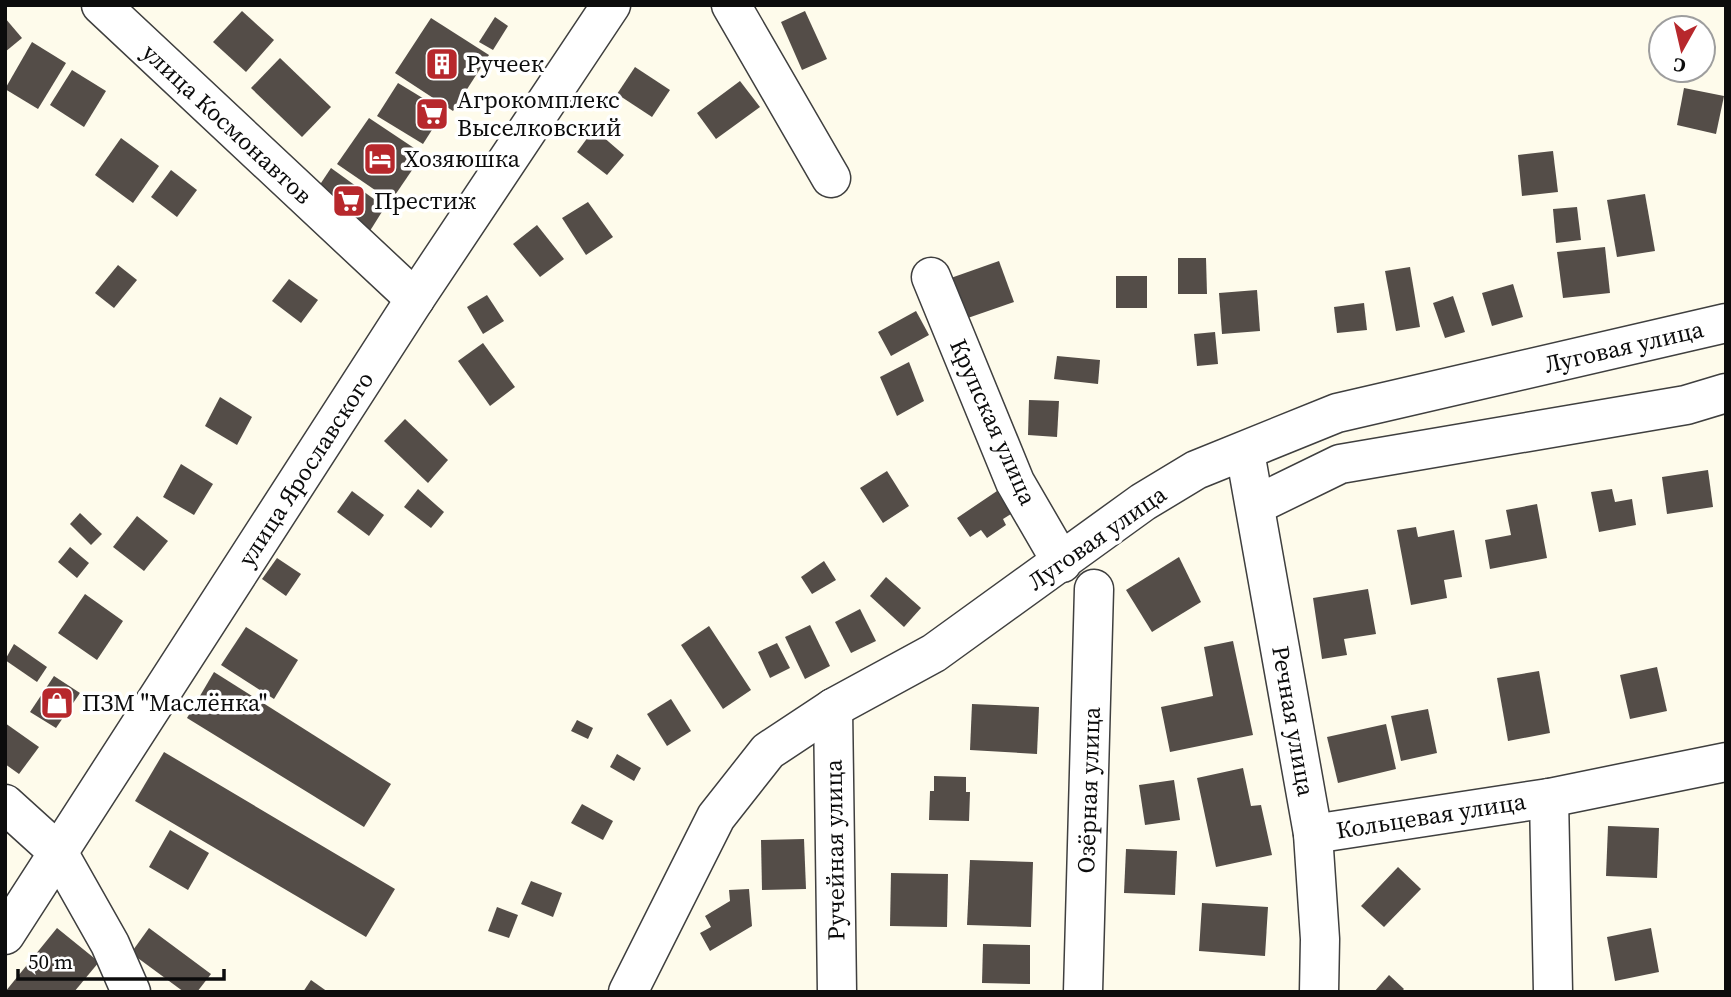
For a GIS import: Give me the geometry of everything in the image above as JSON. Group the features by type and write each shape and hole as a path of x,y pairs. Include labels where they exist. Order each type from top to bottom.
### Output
{"street":[{"name":"улица Космонавтов","path":"101,5 415,299"},
{"name":"улица Ярославского","path":"5,935 415,299 611,5"},
{"path":"731,5 831,178"},
{"name":"Крупская улица","path":"931,277 1015,482 1062,563"},
{"name":"Луговая улица","path":"628,992 716,817 768,751 833,708 934,653 1143,502 1196,470 1337,412 1726,323"},
{"path":"1256,505 1340,464 1686,405 1726,393"},
{"name":"Речная улица","path":"1245,452 1313,834 1320,939 1319,992"},
{"name":"Озёрная улица","path":"1083,992 1094,589"},
{"name":"Ручейная улица","path":"833,708 837,992"},
{"name":"Кольцевая улица","path":"1313,834 1549,798 1726,762"},
{"name":"Кольцевая улица","path":"1549,798 1553,992"},
{"path":"5,804 58,852 110,944 131,992"}],"building":[{"path":"242,11 274,40 246,72 213,42"},
{"path":"805,11 827,59 802,70 781,22"},
{"path":"495,17 508,26 493,50 479,42"},
{"path":"5,18 22,38 5,52"},
{"name":"Ручеек","path":"431,18 489,55 453,111 395,73"},
{"path":"32,42 66,63 38,109 5,89"},
{"path":"280,58 331,107 302,137 251,88"},
{"path":"635,67 670,90 652,117 617,94"},
{"path":"72,70 106,91 84,127 50,105"},
{"path":"740,81 760,107 716,139 697,113"},
{"path":"398,83 444,111 423,144 377,116"},
{"path":"1684,88 1724,96 1716,134 1677,125"},
{"name":"Хозяюшка","path":"369,118 423,154 391,201 337,164"},
{"path":"594,129 624,155 607,175 577,152"},
{"path":"121,138 159,166 133,203 95,175"},
{"path":"1553,151 1558,192 1522,196 1518,155"},
{"name":"Престиж","path":"331,168 385,207 368,234 313,195"},
{"path":"171,170 197,190 177,217 151,197"},
{"path":"1645,194 1655,251 1617,257 1607,200"},
{"path":"588,202 613,237 586,255 562,218"},
{"path":"1577,207 1581,240 1556,243 1553,209"},
{"path":"537,225 564,259 540,277 513,244"},
{"path":"1605,247 1610,293 1563,298 1557,252"},
{"path":"1178,258 1206,258 1207,294 1178,294"},
{"path":"999,261 1014,302 962,320 948,279"},
{"path":"118,265 137,280 114,308 95,293"},
{"path":"1410,267 1420,327 1396,331 1385,271"},
{"path":"1116,276 1147,276 1147,308 1116,308"},
{"path":"289,279 318,300 301,323 272,301"},
{"path":"1513,284 1523,317 1492,326 1482,293"},
{"path":"1257,290 1260,331 1222,334 1219,293"},
{"path":"487,295 504,321 483,334 467,307"},
{"path":"1453,296 1465,332 1445,338 1433,303"},
{"path":"1364,303 1367,330 1337,333 1334,307"},
{"path":"916,311 929,335 891,356 878,332"},
{"path":"1215,332 1218,364 1197,366 1194,334"},
{"path":"483,343 515,387 490,406 458,361"},
{"path":"1057,356 1100,360 1098,384 1054,379"},
{"path":"909,362 924,401 897,416 880,377"},
{"path":"220,397 252,417 237,445 205,426"},
{"path":"1029,400 1059,401 1057,437 1028,435"},
{"path":"405,419 448,460 428,483 384,441"},
{"path":"181,464 213,484 194,515 163,497"},
{"path":"1708,470 1713,507 1667,514 1662,477"},
{"path":"887,471 909,506 883,523 860,488"},
{"path":"418,489 444,512 431,528 404,507"},
{"path":"1612,489 1615,502 1632,499 1636,525 1599,532 1591,492"},
{"path":"352,491 384,515 369,536 337,512"},
{"path":"997,491 1011,514 1003,519 1006,525 987,538 981,530 970,537 957,518"},
{"path":"1537,504 1547,558 1490,569 1485,540 1511,535 1506,510"},
{"path":"80,513 102,534 91,545 70,524"},
{"path":"137,516 168,541 144,571 113,547"},
{"path":"1416,527 1418,537 1454,530 1462,577 1444,580 1447,598 1411,605 1397,530"},
{"path":"70,547 89,563 77,578 58,562"},
{"path":"1179,557 1201,602 1152,632 1126,590"},
{"path":"277,558 301,574 286,596 262,579"},
{"path":"824,561 836,580 812,594 801,577"},
{"path":"886,577 921,608 904,627 870,596"},
{"path":"1368,589 1376,634 1344,639 1347,655 1322,659 1313,598"},
{"path":"85,594 123,621 97,660 58,633"},
{"path":"860,609 876,641 851,653 835,622"},
{"path":"810,625 830,666 805,679 785,637"},
{"path":"709,626 751,690 723,709 681,645"},
{"path":"246,627 298,660 274,699 221,665"},
{"path":"1233,641 1253,735 1170,752 1161,707 1213,696 1204,647"},
{"path":"777,643 790,668 770,678 758,652"},
{"path":"14,644 47,667 37,682 5,660"},
{"path":"1657,667 1667,711 1630,719 1620,675"},
{"path":"1539,671 1550,733 1508,741 1497,678"},
{"path":"214,672 391,784 364,827 187,718"},
{"path":"54,676 80,693 56,728 30,712"},
{"path":"671,699 691,731 667,746 647,714"},
{"path":"972,704 1039,707 1037,754 970,750"},
{"path":"1428,709 1437,753 1401,761 1391,716"},
{"path":"577,720 593,728 588,739 571,731"},
{"path":"5,723 39,747 19,774 5,764"},
{"path":"1386,724 1396,769 1338,783 1327,737"},
{"path":"164,752 395,889 366,937 135,801"},
{"path":"617,754 641,768 634,781 610,767"},
{"path":"1243,768 1251,806 1261,805 1272,855 1216,867 1197,778"},
{"path":"934,776 966,777 966,792 970,792 969,821 929,820 930,791 934,791"},
{"path":"1174,780 1180,820 1145,825 1139,785"},
{"path":"582,804 613,821 603,840 571,823"},
{"path":"1608,826 1659,828 1657,878 1606,876"},
{"path":"170,830 209,853 188,890 149,867"},
{"path":"804,839 806,889 762,890 761,840"},
{"path":"1126,849 1177,851 1175,895 1124,893"},
{"path":"970,860 1033,862 1031,927 967,925"},
{"path":"1398,867 1421,889 1384,927 1361,906"},
{"path":"891,873 948,874 947,927 890,926"},
{"path":"531,881 562,893 553,917 521,904"},
{"path":"749,889 752,926 710,951 700,933 711,927 705,916 730,901 729,890"},
{"path":"1202,903 1268,907 1265,956 1199,951"},
{"path":"497,907 518,915 509,938 488,931"},
{"path":"57,928 99,962 74,992 5,992"},
{"path":"149,928 211,974 197,992 184,992 131,953"},
{"path":"1651,928 1659,972 1615,981 1607,937"},
{"path":"983,944 1030,945 1030,984 982,983"},
{"path":"1389,975 1404,989 1401,992 1374,992"},
{"path":"311,980 328,992 303,992"}],"place":[{"name":"Ручеек","path":"442,64"},
{"name":"Агрокомплекс Выселковский","path":"432,114"},
{"name":"Хозяюшка","path":"380,159"},
{"name":"Престиж","path":"349,201"},
{"name":"ПЗМ \"Маслёнка\"","path":"57,703"}]}
